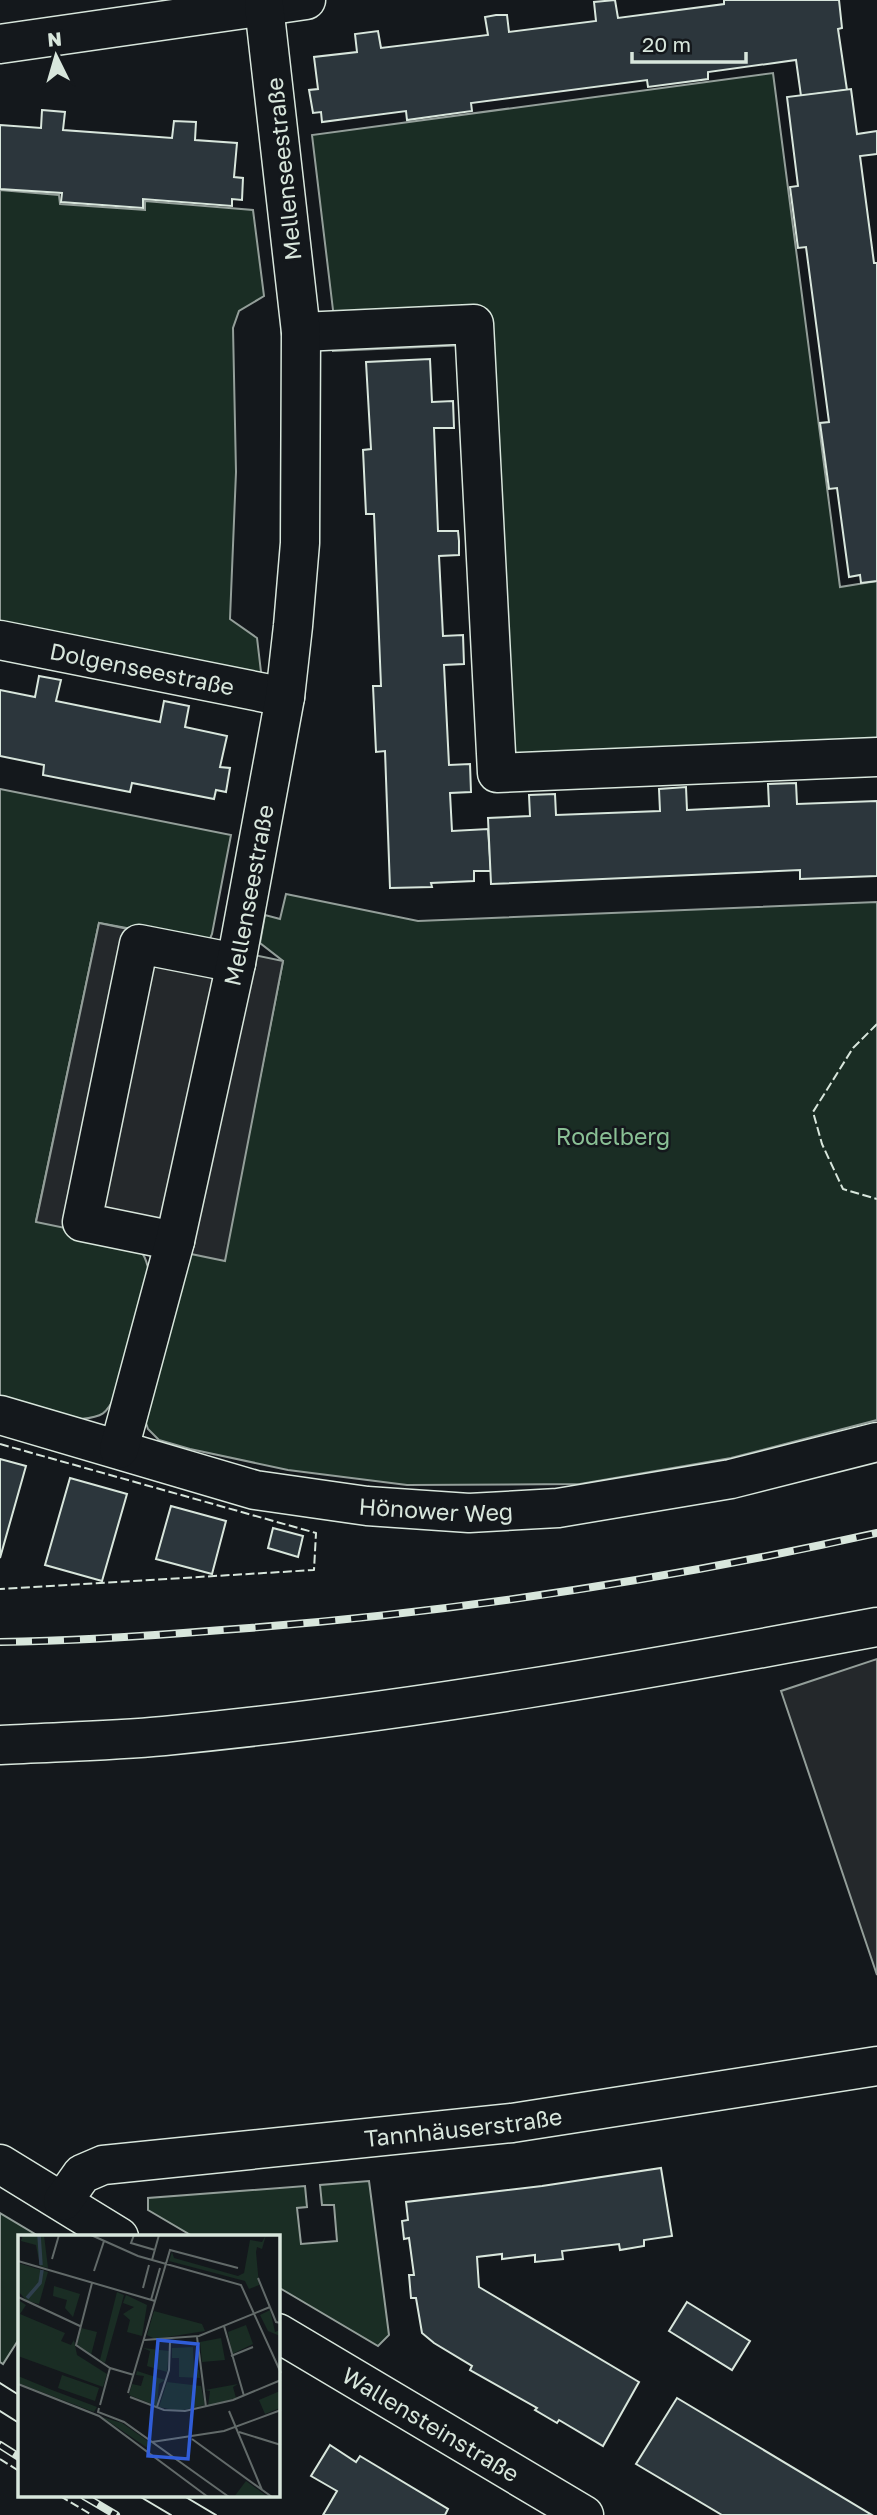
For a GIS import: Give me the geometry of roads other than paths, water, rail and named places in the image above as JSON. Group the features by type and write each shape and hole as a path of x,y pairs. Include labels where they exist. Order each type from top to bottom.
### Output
{"street":[{"path":"0,44 306,0"},
{"name":"Mellenseestraße","path":"119,1449 175,1241 236,963 285,697 300,543 301,332 264,6"},
{"path":"301,332 474,324 497,773 877,757"},
{"name":"Dolgenseestraße","path":"0,640 285,697"},
{"path":"175,1241 82,1222 139,944 236,963"},
{"name":"Hönower Weg","path":"0,1415 255,1490 367,1506 469,1513 558,1508 731,1479 877,1442"},
{"path":"0,1745 162,1736 446,1703 674,1665 877,1627"},
{"name":"Tannhäuserstraße","path":"63,2201 82,2174 103,2165 512,2123 877,2066"},
{"path":"0,2164 116,2235"},
{"name":"Wallensteinstraße","path":"280,2334 584,2515"}],"tram line":[{"path":"0,2383 18,2394"},
{"path":"0,2411 18,2422"},
{"path":"142,2498 171,2515"},
{"path":"187,2498 216,2515"}],"railway":[{"path":"0,1642 194,1632 469,1605 633,1581 877,1533"},
{"path":"0,2445 18,2456"},
{"path":"87,2498 116,2515"}],"park label":[{"name":"Rodelberg","path":"613,1136"}]}
